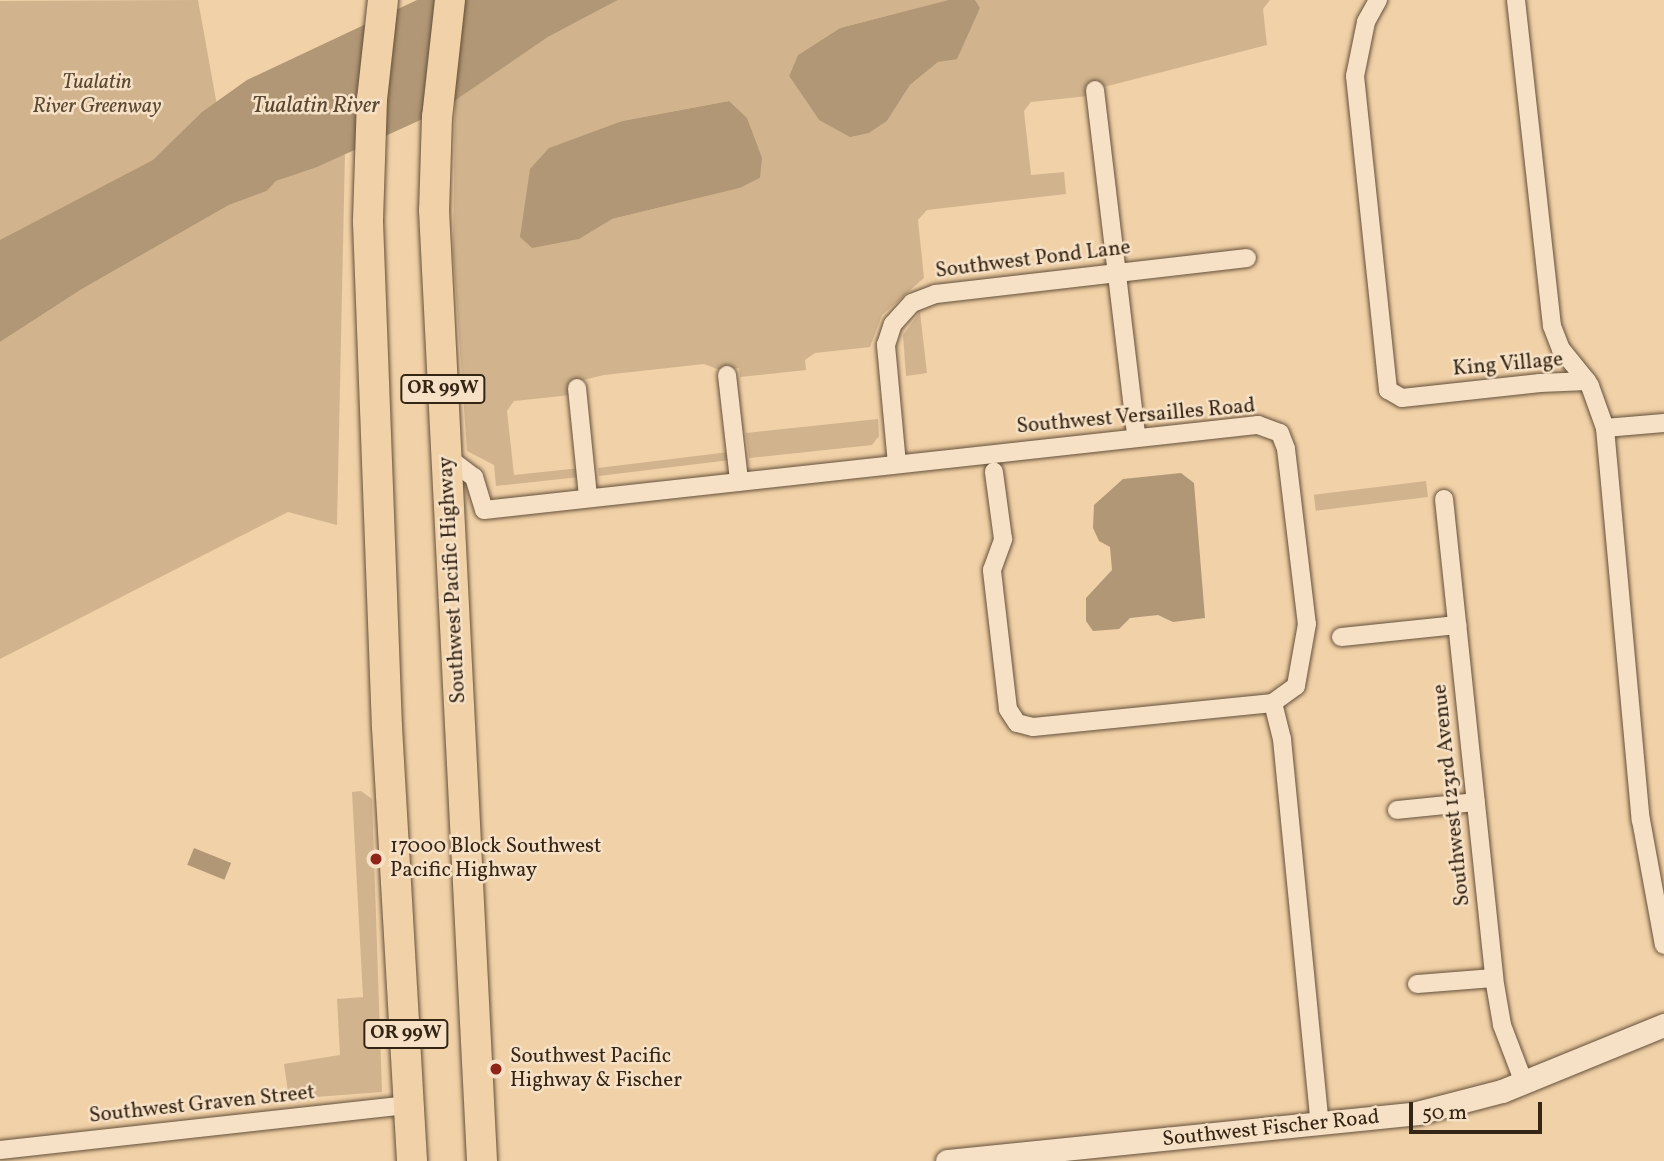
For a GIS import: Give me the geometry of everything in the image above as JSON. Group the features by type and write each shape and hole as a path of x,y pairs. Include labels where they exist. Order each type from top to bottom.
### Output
{"highway":[{"name":"OR 99W","path":"383,0 369,156 370,266 387,727 412,1161"},
{"name":"Southwest Pacific Highway","path":"450,0 436,129 436,248 481,1161"}],"street":[{"name":"King Village","path":"1378,0 1366,22 1355,76 1388,390 1402,398 1587,381 1605,428 1641,820 1658,863 1664,945"},
{"path":"1516,0 1552,326 1561,349 1587,381"},
{"path":"1095,90 1136,436"},
{"name":"Southwest Pond Lane","path":"897,464 886,345 893,324 912,303 936,294 1247,258"},
{"path":"727,375 739,481"},
{"path":"577,388 588,497"},
{"path":"1605,428 1664,424"},
{"name":"Southwest Versailles Road","path":"447,457 474,477 484,510 1136,436 1258,425 1280,433 1286,449 1307,624 1296,686 1273,703"},
{"path":"994,472 1003,539 992,570 1008,709 1017,723 1033,727 1273,703 1282,739 1320,1124"},
{"name":"Southwest 123rd Avenue","path":"1444,499 1494,978 1503,1025 1524,1083"},
{"path":"1341,637 1457,625"},
{"path":"1397,810 1476,802"},
{"path":"1417,984 1494,978"},
{"name":"Southwest Fischer Road","path":"947,1161 1320,1124 1444,1108 1524,1083 1664,1026"},
{"name":"Southwest Graven Street","path":"0,1150 409,1105"}],"green space":[{"name":"Tualatin River Greenway","path":"198,0 223,139 0,245 0,1"},
{"path":"618,0 948,0 840,28 798,55 789,76 819,120 869,133 887,121 910,85 938,62 980,9 975,0 1270,0 1263,9 1267,45 1100,88 1088,96 1031,102 1024,111 1031,175 1064,172 1066,194 927,210 918,220 924,278 882,315 870,347 815,353 805,360 806,370 740,377 739,368 720,370 704,364 604,375 571,383 571,395 514,401 507,411 514,475 580,468 580,477 496,486 494,465 467,451 453,250 455,100 548,37","holes":["729,101 760,178 740,188 612,219 550,148 622,121"]},
{"path":"345,154 337,525 288,512 0,659 0,342 82,289 229,205 267,191 276,181"},
{"path":"920,312 927,373 906,376 903,335"},
{"path":"878,419 879,436 872,445 749,458 746,433"},
{"path":"729,452 730,460 599,476 598,468"},
{"path":"1426,481 1428,497 1316,511 1314,495"},
{"path":"361,791 372,799 382,1092 289,1099 284,1064 340,1055 337,999 363,997 352,792"}],"water":[{"name":"Tualatin River","path":"417,0 618,0 548,37 438,112 317,167 276,181 267,191 229,205 82,289 0,342 0,240 153,160 202,112 247,80"},
{"path":"948,0 975,0 980,8 957,59 938,62 910,85 887,121 869,133 850,137 819,120 789,76 798,55 840,28"},
{"path":"729,101 747,118 762,158 760,178 740,188 612,219 579,239 532,248 520,237 530,169 549,148 622,121"},
{"path":"1181,473 1194,483 1205,618 1173,622 1158,615 1130,618 1119,629 1093,631 1086,621 1086,598 1112,570 1110,547 1099,541 1093,528 1094,505 1123,479"},
{"path":"194,848 231,863 224,880 187,865"}],"place":[{"name":"17000 Block Southwest Pacific Highway","path":"376,859"},
{"name":"Southwest Pacific Highway & Fischer","path":"496,1069"}]}
